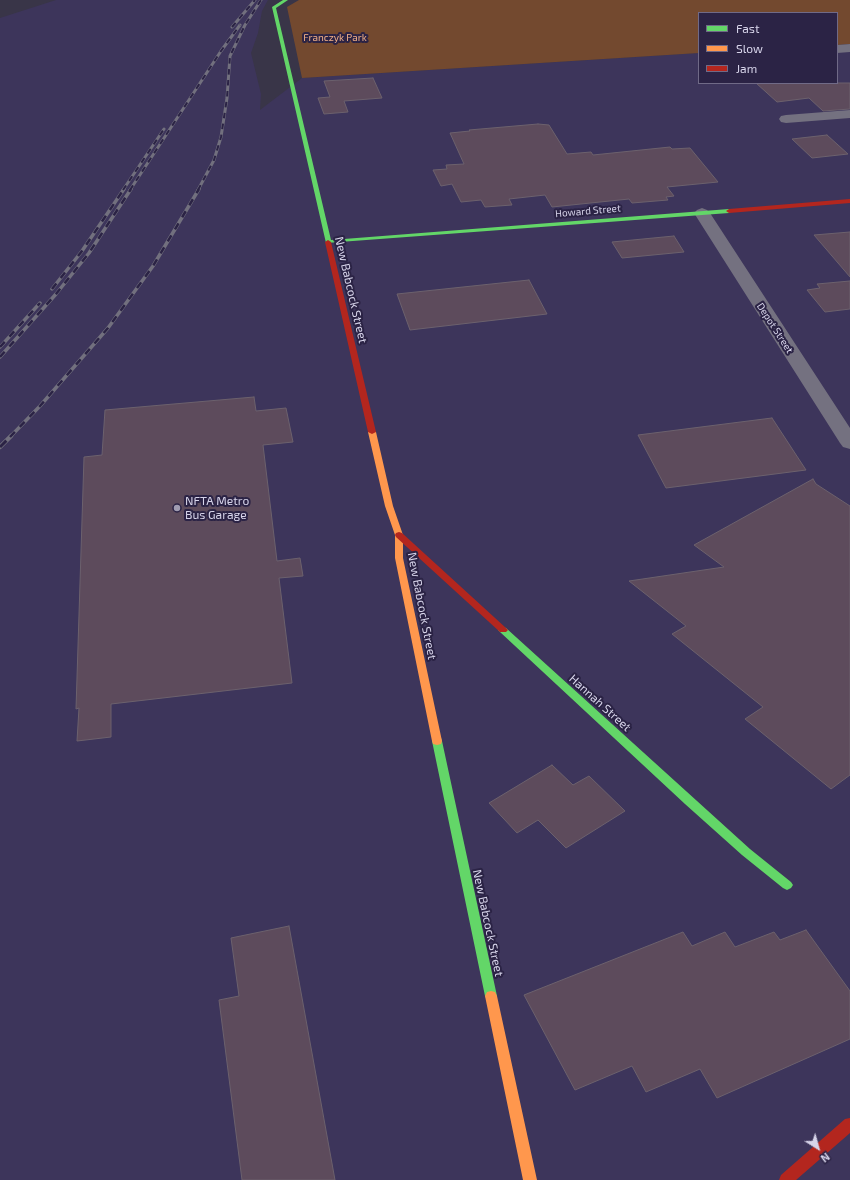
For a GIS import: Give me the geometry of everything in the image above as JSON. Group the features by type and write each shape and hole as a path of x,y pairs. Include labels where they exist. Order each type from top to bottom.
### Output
{"street":[{"name":"New Babcock Street","path":"286,0 274,7 389,506 399,535 399,558 530,1180"},
{"path":"838,49 850,48"},
{"path":"786,119 850,114"},
{"name":"Howard Street","path":"328,242 850,201"},
{"name":"Depot Street","path":"702,213 850,443"},
{"name":"Hannah Street","path":"399,535 746,852 787,885"},
{"path":"786,1180 850,1124"}],"shaded area":[{"path":"56,0 268,0 262,11 258,33 251,53 261,94 260,110 302,78 698,53 698,84 838,84 838,45 850,44 850,1180 0,1180 0,18"}],"green space":[{"name":"Franczyk Park","path":"299,0 850,0 850,44 838,45 838,12 698,12 698,53 302,78 287,7"}],"building":[{"path":"373,78 382,98 344,101 348,112 324,114 318,98 330,97 324,81"},
{"path":"850,83 850,109 823,111 809,98 777,102 757,84"},
{"path":"538,124 549,125 567,154 591,152 593,155 670,147 672,149 690,148 718,182 667,187 674,196 666,197 668,200 632,203 629,199 552,207 545,195 509,199 512,205 485,207 481,200 461,202 452,184 441,186 433,170 447,169 446,165 464,164 450,133"},
{"path":"827,135 848,154 812,158 792,139"},
{"path":"850,232 850,277 814,235"},
{"path":"674,236 684,252 622,258 612,242"},
{"path":"529,280 547,314 410,330 397,294"},
{"path":"850,281 850,309 825,312 807,290 820,288 817,284"},
{"name":"NFTA Metro Bus Garage","path":"254,397 256,411 286,408 293,442 263,445 277,561 300,558 303,576 279,578 292,683 111,704 111,737 77,741 79,708 76,709 84,457 102,455 105,410"},
{"path":"772,418 806,470 666,488 638,435"},
{"path":"813,479 816,484 850,506 850,775 831,789 745,719 763,707 672,634 686,626 629,581 724,567 694,545"},
{"path":"552,765 573,785 589,776 625,811 566,848 538,820 517,833 489,803"},
{"path":"289,926 335,1180 242,1180 219,1000 239,996 231,938"},
{"path":"806,930 850,991 850,1039 717,1098 700,1069 646,1092 632,1066 575,1090 524,995 683,932 692,946 725,932 735,947 774,932 780,940"}],"railway":[{"path":"232,27 255,0"},
{"path":"198,190 214,160 221,137 227,98 230,56 245,25 261,0"},
{"path":"130,190 221,51 240,25"},
{"path":"123,190 164,129"},
{"path":"52,289 82,251 124,189"},
{"path":"0,357 56,294 89,253 131,189"},
{"path":"10,437 40,406 108,328 153,266 199,189"},
{"path":"0,347 40,303"},
{"path":"0,447 10,437"}],"traffic: fast":[{"path":"286,0 274,7 328,242"},
{"path":"328,242 729,211"},
{"path":"503,630 689,801 746,852 787,885"},
{"path":"437,741 491,996"}],"traffic: slow":[{"path":"372,432 389,506 399,535 399,558 437,741"},
{"path":"491,996 530,1180"}],"traffic: jam":[{"path":"729,211 850,201"},
{"path":"328,242 372,432"},
{"path":"399,535 503,630"},
{"path":"786,1180 850,1124"}],"place":[{"name":"NFTA Metro Bus Garage","path":"177,508"}]}
